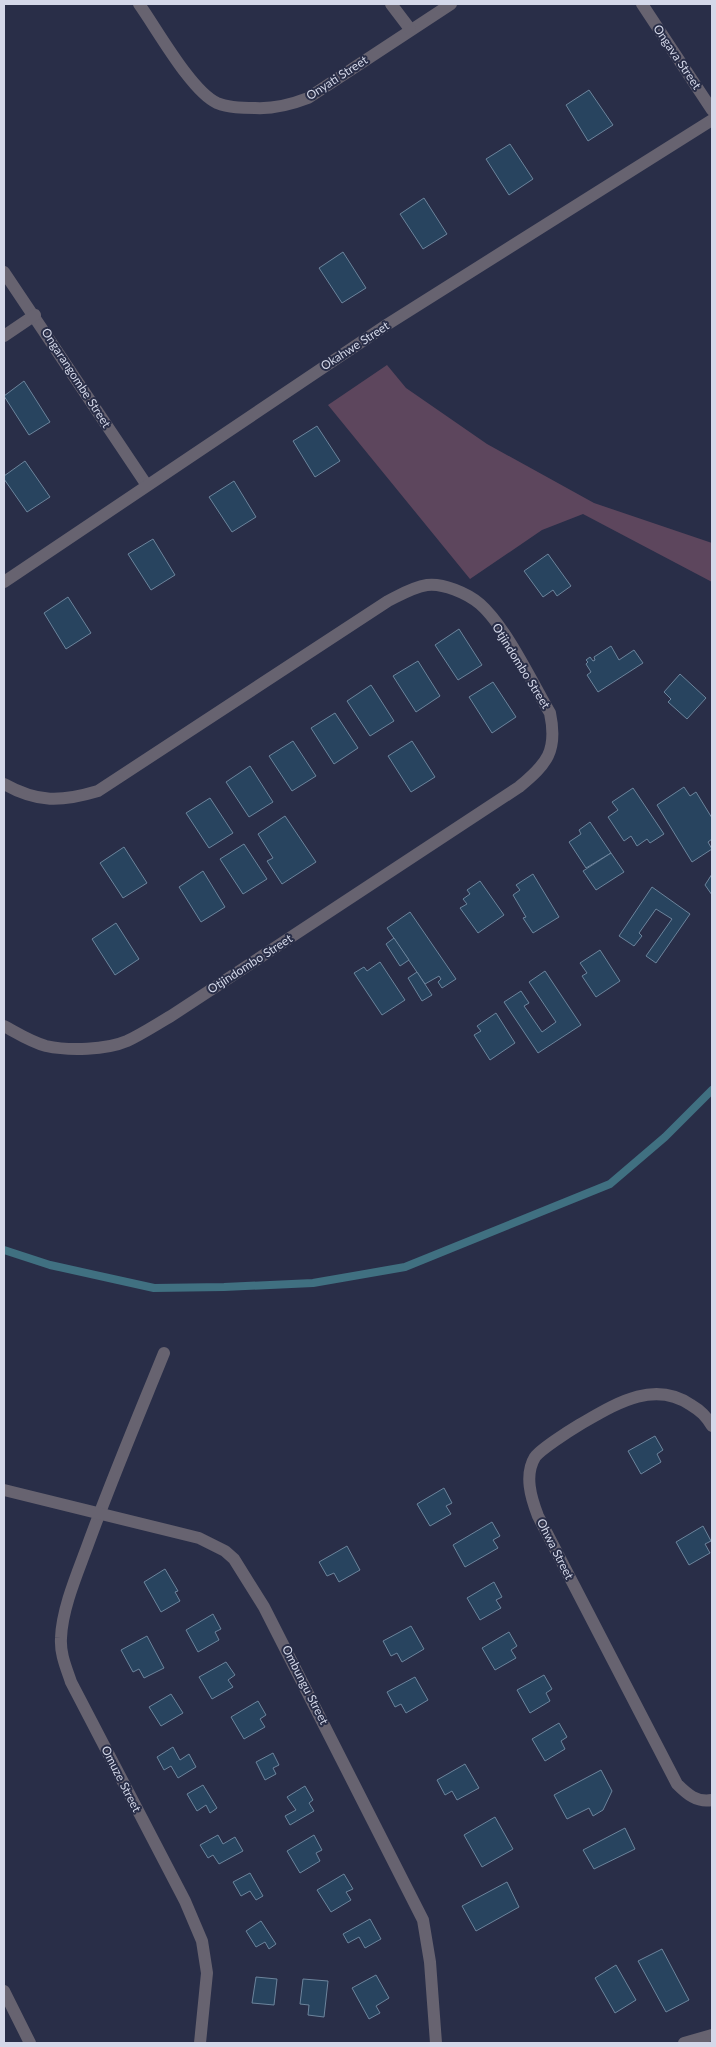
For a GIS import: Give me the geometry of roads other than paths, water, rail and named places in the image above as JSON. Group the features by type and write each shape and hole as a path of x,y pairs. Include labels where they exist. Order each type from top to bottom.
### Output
{"street":[{"name":"Onyati Street","path":"140,4 199,90 216,102 228,107 273,108 294,104 308,98 410,29 451,4"},
{"path":"391,4 410,29"},
{"name":"Ongava Street","path":"642,4 712,110"},
{"name":"Okahwe Street","path":"4,582 146,484 388,324 712,120"},
{"name":"Ongarangombe Street","path":"4,272 146,484"},
{"path":"4,336 35,316"},
{"name":"Otjindombo Street","path":"4,784 21,794 44,799 70,799 98,791 388,601 412,589 427,585 440,586 458,592 478,602 488,613 503,633 550,713 554,728 554,742 542,768 519,787 172,1016 128,1041 110,1047 91,1049 48,1046 33,1041 4,1026"},
{"name":"Omuze Street","path":"164,1353 99,1514 76,1578 64,1618 61,1637 62,1654 71,1682 185,1901 202,1941 207,1973 200,2043"},
{"name":"Ohwa Street","path":"712,1426 705,1414 684,1400 666,1393 646,1394 624,1402 568,1432 536,1457 530,1474 530,1495 538,1516 677,1784 689,1796 705,1802 712,1800"},
{"name":"Ombungu Street","path":"4,1490 199,1538 225,1551 234,1559 264,1607 423,1920 430,1962 436,2043"},
{"path":"4,1991 30,2043"},
{"path":"684,2043 712,2035"}],"waterway":[{"path":"4,1250 50,1265 154,1288 313,1283 405,1267 610,1184 665,1137 712,1090"}]}
